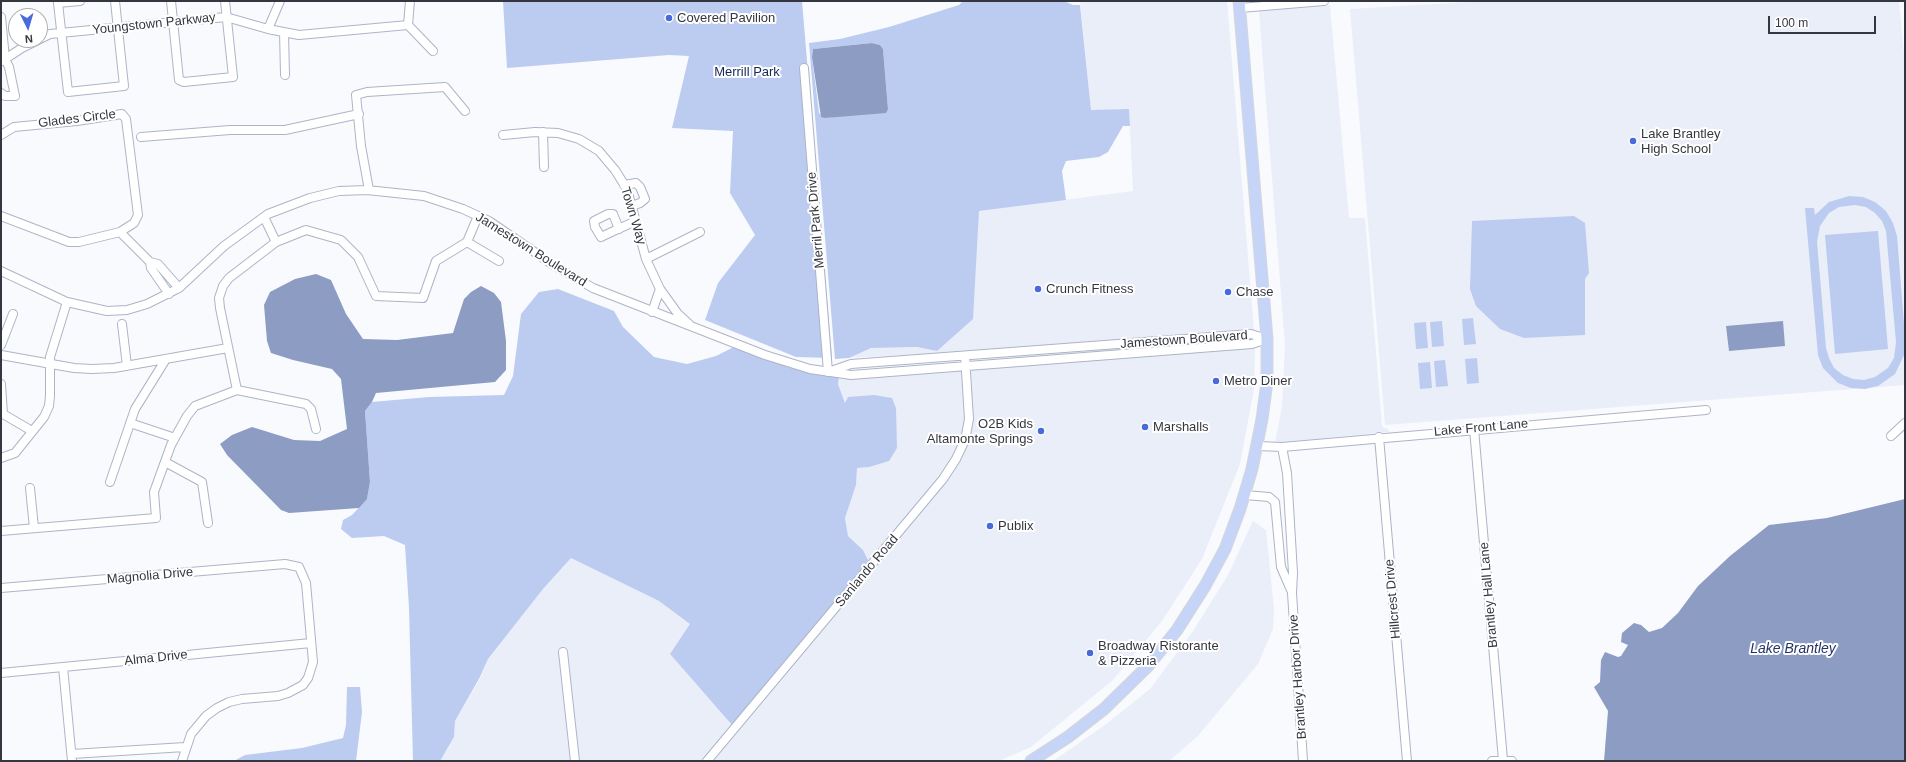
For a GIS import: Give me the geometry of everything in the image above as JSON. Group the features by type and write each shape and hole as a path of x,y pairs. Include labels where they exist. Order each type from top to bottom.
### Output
{"main road":[{"path":"1031,761 1068,737 1104,709 1138,677 1168,642 1186,617 1216,567 1245,495 1257,446 1267,382 1267,339 1240,4"}],"street":[{"path":"80,1 58,3 68,92 124,86 115,1"},
{"path":"171,1 179,80 184,82 233,77 225,1"},
{"path":"268,29 280,1"},
{"path":"410,1 408,25 433,52"},
{"path":"1240,4 1324,1"},
{"path":"1,17 3,60 9,67 15,96 4,96 1,93"},
{"name":"Youngstown Parkway","path":"48,35 226,17 268,29 298,35 408,25"},
{"path":"284,32 285,75"},
{"name":"Youngstown Parkway","path":"3,60 22,48"},
{"name":"Merril Park Drive","path":"804,68 828,372"},
{"path":"369,190 361,146 356,95 367,92 439,86 445,87 465,111"},
{"name":"Glades Circle","path":"1,135 14,127 77,122 122,114 126,120 138,215 134,223 120,232 97,239 68,242 1,216"},
{"path":"141,136 230,130 285,130 359,114"},
{"path":"543,132 544,166"},
{"name":"Town Way","path":"503,135 543,132 558,133 579,139 599,151 615,170 624,185 632,206 646,259 660,289 678,314 691,326"},
{"path":"624,185 638,184 643,193 644,202 632,206"},
{"name":"Jamestown Boulevard","path":"1,271 67,302 107,311 127,310 147,304 179,288 224,246 264,217 310,198 339,191 369,190 424,196 478,216 552,264 593,288 771,357 810,369 828,372 852,375 1252,344 1267,339"},
{"path":"619,229 615,216 608,214 594,221 595,227 601,236 619,229 636,221"},
{"path":"237,390 219,298 223,286 249,262 276,242 306,230 341,240 358,257 376,296 423,298 436,262 466,242 478,216"},
{"path":"264,217 276,242"},
{"path":"120,232 150,262 158,264 179,288"},
{"path":"646,259 700,232"},
{"path":"466,242 499,260"},
{"path":"150,262 151,268 169,294"},
{"path":"652,312 660,289"},
{"path":"1,458 15,453 44,417 49,406 50,357 67,302"},
{"path":"2,340 13,314"},
{"path":"122,324 127,366"},
{"name":"Jamestown Boulevard","path":"828,372 851,364 1251,334 1267,339"},
{"path":"1,355 74,368 92,369 127,366 228,348"},
{"name":"Sanlando Road","path":"707,761 943,479 959,453 968,424 966,356"},
{"path":"110,482 135,409 166,359"},
{"path":"1,384 2,415 32,431"},
{"path":"1,531 156,518 154,492 175,438 195,406 237,390 306,404 311,409 316,429"},
{"name":"Lake Front Lane","path":"1257,446 1282,447 1379,437 1706,410"},
{"path":"130,423 175,438"},
{"path":"1891,436 1905,423"},
{"name":"Brantley Hall Lane","path":"1474,429 1503,760"},
{"name":"Hillcrest Drive","path":"1379,437 1407,761"},
{"name":"Brantley Harbor Drive","path":"1282,447 1287,473 1293,573 1292,592 1304,761"},
{"path":"165,462 202,482 208,524"},
{"path":"30,488 34,528"},
{"name":"Brantley Harbor Drive","path":"1245,495 1269,497 1275,502 1281,567 1292,592"},
{"name":"Magnolia Drive","path":"1,588 285,564 299,567 306,583 311,643"},
{"path":"182,761 185,747 197,726 217,708 242,698 278,696 297,689 303,685 311,670 313,662 311,643"},
{"name":"Alma Drive","path":"1,673 311,643"},
{"path":"563,652 575,761"},
{"path":"63,667 72,758 185,747"},
{"path":"1492,761 1512,761"}],"shaded area":[{"path":"1080,1 1227,1 1254,330 965,352 849,358 871,348 917,347 937,351 979,211 1133,191 1129,109 1091,111"},
{"name":"Lake Brantley High School","path":"1486,1 1899,1 1905,65 1905,385 1385,425 1350,9"},
{"path":"1330,5 1349,218 1365,218 1382,426 1388,429 1389,432 1275,443 1282,406 1285,345 1259,11"},
{"path":"1255,347 1254,389 1240,464 1202,559 1162,621 1113,680 1031,747 999,761 712,761 948,479 968,442 970,370"},
{"path":"963,371 965,419 961,439 953,457 941,477 869,562 863,550 848,536 845,518 856,485 857,468 869,467 897,448 896,436 845,403 838,383 839,377 851,379"},
{"path":"1253,521 1266,530 1274,609 1273,629 1258,664 1197,737 1169,761 1053,761 1105,725 1150,689 1193,631 1228,575"},
{"path":"571,558 659,601 691,624 670,654 732,725 702,761 578,761 567,648 559,648 571,761 440,761 454,737 455,721 481,677 488,659 543,589"}],"green space":[{"name":"Merrill Park","path":"503,1 802,1 832,358 796,357 705,320 718,283 755,235 730,193 733,131 672,128 689,56 669,55 507,68"},
{"path":"963,1 1064,1 1073,5 1080,5 1091,110 1129,109 1130,126 1123,126 1108,152 1099,157 1066,161 1062,171 1066,200 979,211 973,319 937,351 917,347 871,348 849,358 835,359 809,43 840,39 889,27 959,5","holes":["872,43 880,45 883,49 888,109 825,118 819,113 812,57 813,49"]},
{"path":"1849,196 1863,197 1875,202 1886,211 1893,223 1897,236 1905,336 1904,355 1895,374 1878,386 1865,389 1851,388 1838,383 1823,368 1818,355 1805,208 1814,208 1815,215 1829,202","holes":["1855,205 1866,207 1875,213 1882,221 1886,231 1896,342 1894,358 1888,368 1875,377 1864,380 1853,379 1843,375 1834,368 1829,358 1826,348 1817,242 1820,226 1829,213 1839,207"]},
{"path":"1574,216 1585,223 1589,273 1585,279 1585,335 1524,338 1500,329 1476,306 1470,289 1472,221"},
{"path":"1878,231 1888,349 1835,354 1825,235"},
{"path":"558,289 614,311 623,327 654,357 687,364 716,356 734,347 809,373 839,377 838,384 845,403 848,397 874,395 892,398 896,408 897,448 889,461 869,467 857,468 856,485 845,518 848,536 863,550 869,562 732,725 670,654 690,624 659,601 571,558 543,589 488,659 480,677 455,721 454,737 440,761 413,761 409,608 405,545 384,536 352,538 341,529 343,520 352,515 367,499 370,482 365,411 372,402 429,397 504,395 513,376 521,314 539,292"},
{"path":"1473,318 1476,344 1464,345 1462,319"},
{"path":"1442,321 1444,346 1432,347 1430,322"},
{"path":"1426,322 1428,348 1416,349 1414,323"},
{"path":"1477,358 1479,383 1467,384 1465,359"},
{"path":"1445,360 1448,386 1436,387 1434,361"},
{"path":"1430,362 1432,388 1420,389 1418,363"},
{"path":"347,687 360,687 362,712 356,761 234,761 245,755 302,748 343,738 346,725"}],"water":[{"path":"872,43 880,45 883,49 888,109 886,113 825,118 821,117 812,57 813,49"},
{"path":"316,274 331,280 346,314 363,339 397,340 453,333 464,299 471,292 481,286 494,293 501,302 506,341 506,370 495,382 376,393 372,402 365,411 370,482 367,499 359,508 289,513 281,510 227,455 220,444 232,435 252,427 294,440 320,441 347,429 341,379 332,369 271,353 267,341 264,305 270,292 295,279"},
{"path":"1783,321 1785,346 1729,351 1726,326"},
{"name":"Lake Brantley","path":"1905,499 1905,761 1604,761 1608,711 1594,687 1600,682 1601,660 1605,652 1618,657 1621,656 1628,645 1621,642 1622,633 1634,623 1641,625 1649,632 1662,628 1678,613 1698,586 1730,556 1769,525 1827,518"}],"place":[{"name":"Covered Pavilion","path":"669,18"},
{"name":"Lake Brantley High School","path":"1633,141"},
{"name":"Crunch Fitness","path":"1038,289"},
{"name":"Chase","path":"1228,292"},
{"name":"Metro Diner","path":"1216,381"},
{"name":"Marshalls","path":"1145,427"},
{"name":"O2B Kids Altamonte Springs","path":"1041,431"},
{"name":"Publix","path":"990,526"},
{"name":"Broadway Ristorante & Pizzeria","path":"1090,653"}]}
